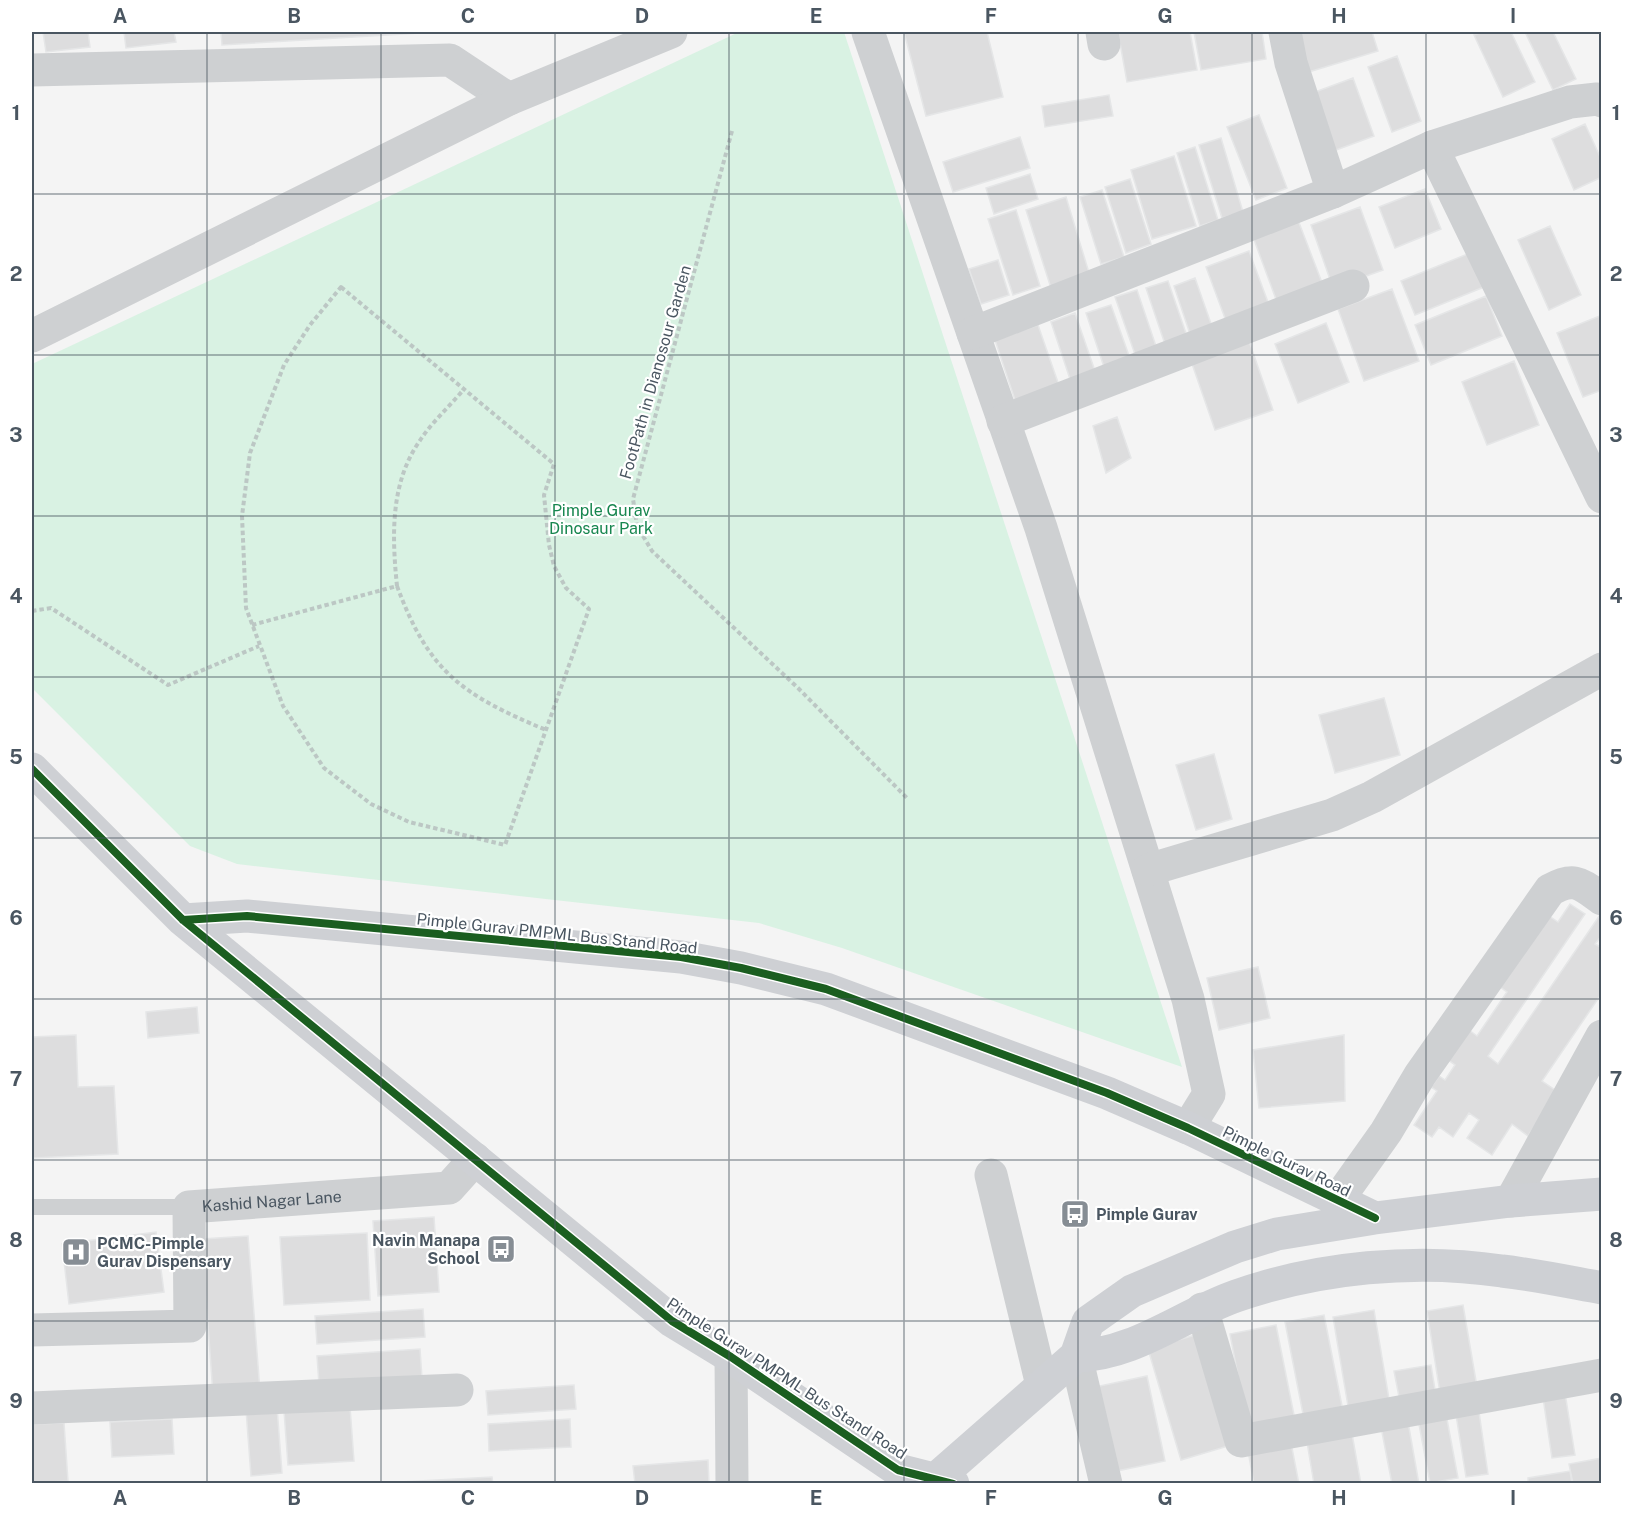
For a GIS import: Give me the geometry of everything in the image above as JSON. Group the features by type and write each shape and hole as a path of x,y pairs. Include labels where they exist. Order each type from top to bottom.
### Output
{"street":[{"path":"868,32 1041,528 1188,999 1209,1094 1188,1128"},
{"path":"1285,32 1291,63 1333,192"},
{"path":"32,336 509,99 653,35"},
{"path":"32,70 450,60 509,99"},
{"path":"973,333 1333,192 1432,147 1570,102 1597,99 1602,101"},
{"path":"1432,147 1602,497"},
{"path":"1003,421 1353,286"},
{"path":"1148,870 1332,815 1372,797 1602,669"},
{"name":"Pimple Gurav PMPML Bus Stand Road","path":"32,769 183,920 672,1321 731,1357 898,1470 942,1482"},
{"path":"1337,1201 1386,1132 1420,1075 1550,890 1564,882 1579,883 1602,899"},
{"name":"Pimple Gurav PMPML Bus Stand Road","path":"183,920 247,916 681,957 741,968 826,989 1107,1093 1188,1128"},
{"path":"1511,1201 1602,1036"},
{"name":"Pimple Gurav Road","path":"1188,1128 1375,1218"},
{"name":"Kashid Nagar Lane","path":"32,1330 190,1326 189,1208 449,1188 475,1159"},
{"path":"991,1175 1042,1385"},
{"name":"Pimple Gurav Road","path":"1076,1356 1088,1322 1132,1291 1235,1247 1277,1234 1375,1218 1511,1201 1602,1194"},
{"path":"942,1482 1042,1385 1076,1356 1100,1356 1131,1346 1202,1310 1272,1286 1348,1270 1423,1266 1501,1270 1602,1288"},
{"path":"1202,1310 1241,1441 1602,1375"},
{"path":"1076,1356 1106,1484"},
{"path":"731,1357 732,1484"},
{"path":"32,1408 457,1390"}],"lane":[{"path":"32,1207 189,1208"}],"path":[{"path":"341,287 464,389 554,464 544,495 552,555 566,588 589,609 505,845 409,822 371,804 324,768 283,706 246,608 242,516 250,453 284,365 310,325 341,287"},
{"path":"464,389 419,442 404,469 395,509 393,544 397,586 407,613 440,668 471,693 495,707 546,730"},
{"path":"252,625 397,586"},
{"path":"32,611 51,608 168,685 259,646"}],"green space":[{"name":"Pimple Gurav Dinosaur Park","path":"739,32 844,32 1182,1067 842,948 759,923 237,864 190,846 32,688 32,364"}],"building":[{"path":"43,32 88,32 90,47 46,52"},
{"path":"124,32 174,32 176,42 126,48"},
{"path":"221,32 437,32 222,45"},
{"path":"904,32 987,32 1003,97 926,116"},
{"path":"1118,32 1190,32 1197,70 1127,82"},
{"path":"1194,32 1262,32 1266,59 1201,70"},
{"path":"1290,32 1372,32 1378,51 1302,74"},
{"path":"1483,32 1511,32 1535,82 1503,97 1474,35"},
{"path":"1525,32 1553,32 1576,79 1553,90"},
{"path":"1397,56 1421,121 1392,132 1368,67"},
{"path":"1353,78 1374,136 1328,153 1307,95"},
{"path":"1109,95 1113,116 1045,127 1042,106"},
{"path":"1259,115 1287,188 1256,200 1227,127"},
{"path":"1585,124 1602,161 1602,177 1574,190 1552,139"},
{"path":"1020,137 1030,168 953,192 943,162"},
{"path":"1221,138 1243,212 1222,218 1199,145"},
{"path":"1195,147 1218,220 1200,226 1177,153"},
{"path":"1174,156 1196,226 1152,239 1131,170"},
{"path":"1030,174 1038,199 994,214 986,188"},
{"path":"1130,179 1151,244 1126,253 1105,187"},
{"path":"1425,189 1441,229 1395,248 1379,207"},
{"path":"1102,190 1124,257 1101,264 1080,197"},
{"path":"1066,197 1090,276 1051,288 1026,210"},
{"path":"1360,207 1383,270 1333,288 1311,225"},
{"path":"1016,210 1040,286 1013,295 988,219"},
{"path":"1298,220 1326,293 1280,310 1253,237"},
{"path":"1550,226 1581,295 1549,310 1518,240"},
{"path":"1249,251 1272,313 1229,329 1206,267"},
{"path":"1470,253 1484,287 1415,315 1401,281"},
{"path":"998,260 1009,295 981,304 969,269"},
{"path":"1195,278 1215,335 1193,343 1174,286"},
{"path":"1168,281 1190,345 1168,353 1146,288"},
{"path":"1392,289 1419,361 1364,381 1338,309"},
{"path":"1137,290 1159,355 1138,363 1115,297"},
{"path":"1486,296 1502,336 1431,365 1415,325"},
{"path":"1111,305 1132,364 1106,373 1086,313"},
{"path":"1075,313 1095,371 1070,379 1051,322"},
{"path":"1602,315 1602,390 1583,397 1557,333"},
{"path":"1326,323 1349,382 1298,403 1275,344"},
{"path":"1038,325 1061,391 1017,406 995,340"},
{"path":"1249,341 1273,410 1215,430 1191,361"},
{"path":"1514,361 1539,425 1487,445 1462,382"},
{"path":"1117,417 1131,458 1106,473 1093,426"},
{"path":"1384,698 1400,755 1335,773 1319,715"},
{"path":"1214,754 1232,819 1196,830 1176,765"},
{"path":"1570,904 1585,914 1488,1056 1498,1064 1602,912 1602,935 1595,944 1602,948 1602,993 1542,1081 1558,1092 1528,1136 1512,1124 1492,1155 1467,1138 1479,1120 1469,1113 1453,1137 1439,1127 1432,1137 1414,1125 1437,1091 1431,1087 1439,1076 1445,1080 1455,1065 1444,1057 1465,1027 1477,1036 1507,992 1500,987 1549,916 1558,922"},
{"path":"1258,967 1270,1018 1219,1030 1207,978"},
{"path":"197,1007 199,1033 148,1038 146,1012"},
{"path":"76,1035 78,1087 114,1086 118,1154 32,1158 32,1037"},
{"path":"1344,1035 1345,1101 1259,1108 1253,1050"},
{"path":"434,1217 439,1292 378,1296 373,1221"},
{"path":"156,1232 164,1292 69,1304 62,1244"},
{"path":"367,1233 370,1300 284,1305 280,1237"},
{"path":"248,1236 260,1391 213,1395 202,1239"},
{"path":"1463,1305 1477,1387 1440,1393 1427,1311"},
{"path":"423,1309 425,1337 317,1344 315,1316"},
{"path":"1374,1310 1390,1405 1349,1412 1333,1317"},
{"path":"1324,1315 1343,1411 1304,1419 1285,1322"},
{"path":"1276,1325 1295,1420 1248,1429 1230,1334"},
{"path":"1195,1335 1228,1446 1181,1460 1148,1349"},
{"path":"420,1349 422,1378 319,1384 317,1356"},
{"path":"1431,1365 1436,1396 1400,1402 1394,1371"},
{"path":"1147,1376 1165,1461 1112,1472 1095,1387"},
{"path":"574,1385 576,1409 488,1415 486,1391"},
{"path":"1564,1387 1575,1455 1552,1458 1542,1391"},
{"path":"277,1407 282,1473 251,1476 246,1410"},
{"path":"350,1407 354,1461 288,1465 284,1411"},
{"path":"1479,1412 1488,1474 1466,1477 1456,1415"},
{"path":"1446,1414 1458,1478 1430,1483 1418,1419"},
{"path":"172,1419 174,1454 112,1457 110,1422"},
{"path":"570,1419 571,1447 489,1451 488,1424"},
{"path":"1408,1422 1419,1484 1392,1484 1381,1427"},
{"path":"64,1423 68,1481 32,1483 32,1424"},
{"path":"1352,1434 1361,1484 1314,1484 1307,1442"},
{"path":"1291,1443 1299,1484 1254,1484 1248,1451"},
{"path":"1602,1458 1602,1484 1573,1484 1569,1464"},
{"path":"708,1460 709,1484 635,1484 633,1466"},
{"path":"1570,1471 1572,1484 1528,1484 1528,1478"},
{"path":"492,1477 493,1484 400,1482"}],"cycle path":[{"path":"32,769 183,920 672,1321 731,1357 898,1470 953,1484"},
{"path":"183,920 247,916 681,957 741,968 826,989 1107,1093 1188,1128 1375,1218"}],"place":[{"name":"Pimple Gurav","path":"1075,1214"},
{"name":"Navin Manapa School","path":"501,1249"},
{"name":"PCMC-Pimple Gurav Dispensary","path":"76,1252"}]}
